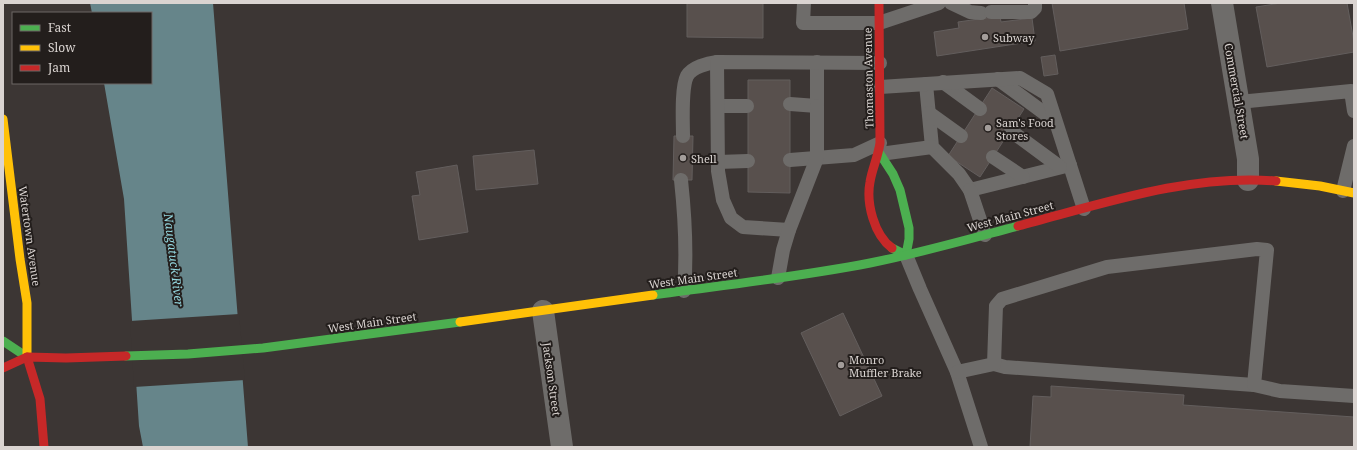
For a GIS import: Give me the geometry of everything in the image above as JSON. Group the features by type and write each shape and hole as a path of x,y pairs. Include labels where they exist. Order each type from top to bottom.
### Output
{"main road":[{"name":"Thomaston Avenue","path":"879,3 880,148 869,184 869,197 878,230 885,241 893,248 906,255"},
{"name":"Watertown Avenue","path":"3,119 19,251 27,303 27,357 40,399 44,447"},
{"path":"880,148 900,190 909,228 909,239 906,255"},
{"name":"West Main Street","path":"3,368 27,357 188,354 289,345 835,270 906,255 1143,194 1196,183 1248,180 1294,183 1348,192"},
{"path":"3,341 27,357"}],"street":[{"name":"Commercial Street","path":"1222,3 1248,159 1248,180"},
{"name":"Jackson Street","path":"543,311 562,447"}],"lane":[{"path":"804,3 803,23 879,23 939,3"},
{"path":"951,3 970,12 986,13 1031,12 1035,8 1036,3"},
{"path":"683,136 684,86 687,75 703,64 717,62 880,63"},
{"path":"717,62 719,106 718,171 723,200 731,218 743,227 789,230"},
{"path":"778,278 783,250 789,230 817,158 817,62"},
{"path":"880,87 1020,78 1047,94 1055,121 1065,166 1084,209"},
{"path":"944,82 980,109"},
{"path":"926,84 932,147 959,174 970,190 985,235"},
{"path":"1239,102 1351,91 1354,111"},
{"path":"790,104 817,106"},
{"path":"719,106 747,106"},
{"path":"929,113 961,136"},
{"path":"1011,131 1065,166"},
{"path":"1348,192 1354,146"},
{"path":"790,160 854,155 880,148 932,147"},
{"path":"992,157 1023,177"},
{"path":"718,162 748,161"},
{"path":"970,190 1065,166"},
{"path":"681,180 686,264 684,291"},
{"path":"994,364 996,306 1002,299 1107,268 1257,249 1267,250 1254,385"},
{"path":"906,255 957,372 981,447"},
{"path":"957,372 994,364 1005,367 1254,385 1280,391 1354,396"}],"water":[{"name":"Naugatuck River","path":"90,3 213,3 248,447 143,447 139,426 124,199 104,84 152,84 152,12 92,12"}],"pier":[{"path":"239,314 245,380 134,387 130,321"}],"building":[{"path":"687,3 763,3 763,38 687,37"},
{"path":"1052,3 1184,3 1188,29 1060,51"},
{"path":"1281,3 1347,3 1354,42 1354,52 1267,67 1256,7"},
{"name":"Subway","path":"1000,16 1001,22 1032,18 1035,41 937,56 934,32 959,28 958,22"},
{"path":"1055,55 1058,74 1044,76 1041,57"},
{"name":"Shell","path":"748,80 790,80 790,193 748,192"},
{"path":"992,88 1024,109 980,177 948,156"},
{"name":"Shell","path":"674,136 693,136 692,180 673,180"},
{"path":"534,150 538,184 476,190 473,156"},
{"path":"457,165 468,232 419,240 412,196 420,195 416,172"},
{"name":"Monro Muffler Brake","path":"843,313 882,396 840,416 801,333"},
{"path":"1051,386 1184,395 1183,405 1354,417 1354,447 1030,447 1033,396 1051,397"}],"traffic: fast":[{"path":"880,154 893,174 900,190 909,228 909,239 906,255 892,248"},
{"path":"653,295 789,277 870,263 1018,226"},
{"path":"126,356 188,354 263,348 460,322"},
{"path":"3,341 27,357"}],"traffic: slow":[{"path":"3,119 20,259 27,303 27,357"},
{"path":"1276,181 1320,186 1354,193"},
{"path":"460,322 653,295"}],"traffic: jam":[{"path":"879,3 880,143 871,177 869,199 870,209 876,227 880,235 892,248"},
{"path":"1018,226 1113,200 1178,186 1243,180 1276,181"},
{"path":"3,368 27,357 66,358 126,356"},
{"path":"27,357 40,399 44,447"}],"place":[{"name":"Subway","path":"985,37"},
{"name":"Sam's Food Stores","path":"988,128"},
{"name":"Shell","path":"683,158"},
{"name":"Monro Muffler Brake","path":"841,365"}]}
